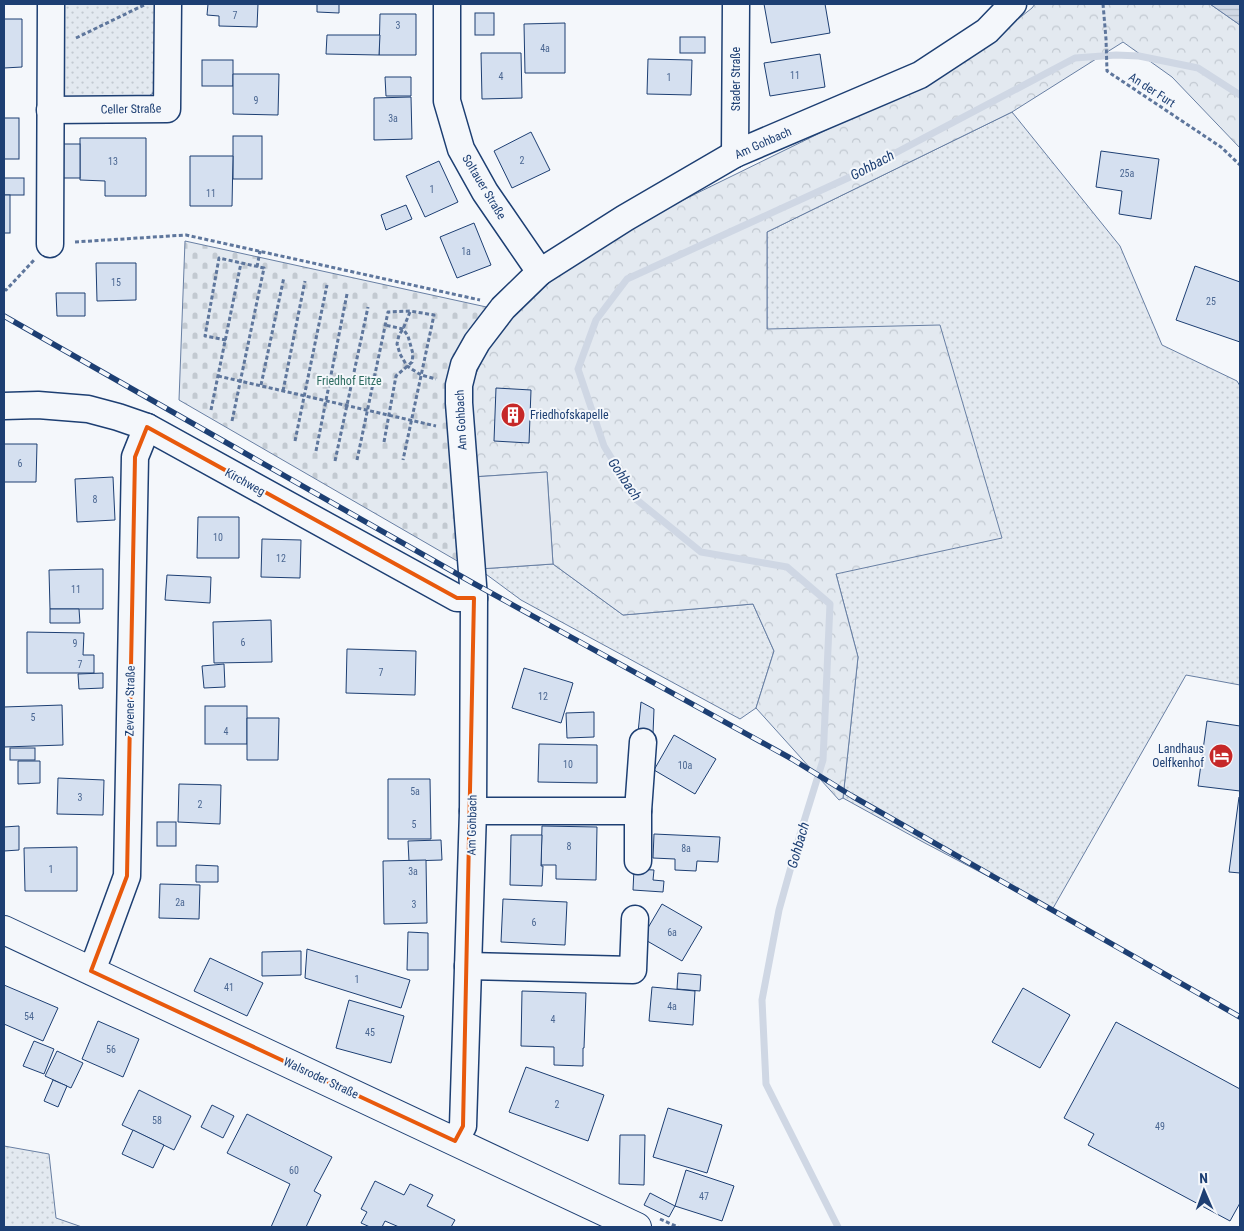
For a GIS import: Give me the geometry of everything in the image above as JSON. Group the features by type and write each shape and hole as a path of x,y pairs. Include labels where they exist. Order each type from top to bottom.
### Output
{"main road":[{"name":"Walsroder Straße","path":"4,930 637,1227"}],"street":[{"path":"50,244 51,4"},
{"name":"Celler Straße","path":"50,110 167,109 168,4"},
{"name":"Soltauer Straße","path":"447,4 447,101 461,149 485,192 540,272"},
{"name":"Stader Straße","path":"735,154 736,4"},
{"name":"Am Gohbach","path":"455,1142 463,1126 472,810 474,598 459,403 459,385 464,365 477,342 504,308 540,272 625,218 735,154 920,75 987,31 1013,4"},
{"name":"Kirchweg","path":"4,406 38,405 88,409 147,427 457,598 474,598"},
{"name":"Zevener Straße","path":"90,971 98,955 127,876 135,457 147,427"},
{"path":"638,861 638,811 643,742"},
{"path":"472,810 638,811"},
{"path":"468,966 633,970 634,919"}],"path":[{"path":"50,50 147,4"},
{"name":"An der Furt","path":"1103,4 1107,71 1221,147 1240,165"},
{"path":"4,289 6,290 50,244 186,235 498,304 504,308"},
{"path":"257,267 260,252"},
{"path":"226,340 205,336 219,258 264,268 232,421"},
{"path":"211,410 241,263"},
{"path":"261,386 284,277"},
{"path":"282,391 305,281"},
{"path":"295,441 327,285"},
{"path":"316,451 347,294"},
{"path":"335,461 368,307"},
{"path":"410,311 399,335 397,344 400,354 407,366 421,375 438,380"},
{"path":"357,460 388,312 410,311 434,315 403,460"},
{"path":"384,442 396,376 412,362 413,354 408,336 403,329 385,325"},
{"path":"218,376 461,431"}],"highlighted area":[{"path":"147,427 457,598 474,598 463,1126 455,1141 91,971 127,876 135,457"}],"green space":[{"path":"59,4 159,4 156,85 153,93 145,99 64,100"},
{"path":"1035,4 1210,4 1240,25 1240,148 1172,77 1123,42 1012,112 767,232 767,329 940,325 1002,538 836,574 858,657 843,798 839,800 756,708 774,651 753,604 623,615 553,564 547,472 473,477 469,390 503,311 630,226 926,81 998,35"},
{"path":"1012,112 1120,246 1162,345 1237,381 1240,386 1240,685 1186,675 1052,910 843,798 858,657 767,329 767,232"},
{"name":"Friedhof Eitze","path":"185,241 491,308 464,350 466,566 179,400"},
{"path":"553,564 623,615 753,604 774,651 756,708 740,719 521,600 479,569"},
{"path":"4,1146 49,1154 56,1218 82,1227 4,1227"}],"shaded area":[{"path":"1210,4 1240,4 1240,25"},
{"path":"547,472 553,564 479,569 473,477"}],"building":[{"path":"208,4 258,4 257,27 219,26 219,16 207,15"},
{"path":"317,4 339,4 339,13 317,12"},
{"path":"764,4 825,4 830,33 771,43"},
{"path":"475,13 494,13 494,35 475,35"},
{"path":"380,14 416,14 416,55 379,55"},
{"path":"4,19 22,19 22,67 4,68"},
{"path":"565,23 565,73 525,73 524,24"},
{"path":"327,35 380,35 379,55 326,54"},
{"path":"680,37 705,37 705,53 680,53"},
{"path":"481,53 521,53 522,98 482,99"},
{"path":"820,54 825,87 770,96 764,63"},
{"path":"648,59 692,60 691,95 647,94"},
{"path":"202,60 233,60 233,86 202,86"},
{"path":"233,74 279,74 278,115 233,114"},
{"path":"385,77 411,77 411,96 386,96"},
{"path":"411,97 412,139 374,140 374,98"},
{"path":"4,118 19,118 19,159 4,159"},
{"path":"531,132 550,170 512,188 494,151"},
{"path":"233,136 262,136 262,179 233,179"},
{"path":"80,138 146,138 146,196 105,196 105,181 80,180"},
{"path":"56,144 80,144 80,178 56,178"},
{"path":"1101,151 1159,159 1151,219 1119,214 1122,191 1096,187"},
{"path":"190,156 233,156 232,206 190,206"},
{"path":"439,161 458,202 425,217 406,176"},
{"path":"4,178 24,178 24,195 4,195"},
{"path":"4,195 10,195 10,233 4,233"},
{"path":"406,205 412,219 386,230 381,215"},
{"path":"474,223 491,265 457,278 440,237"},
{"path":"96,263 136,263 136,300 97,301"},
{"path":"1195,266 1240,282 1240,342 1176,320"},
{"path":"56,293 85,293 85,316 57,316"},
{"name":"Friedhofskapelle","path":"496,388 531,390 529,443 494,441"},
{"path":"4,444 37,444 36,482 4,482"},
{"path":"113,477 115,520 77,522 75,479"},
{"path":"198,517 239,517 239,558 197,558"},
{"path":"262,539 301,540 300,578 261,577"},
{"path":"103,569 103,609 50,609 49,570"},
{"path":"167,575 211,577 210,603 165,600"},
{"path":"50,609 79,609 80,623 50,623"},
{"path":"271,620 272,662 214,663 213,622"},
{"path":"27,632 84,633 83,655 94,655 94,673 27,673"},
{"path":"347,649 416,651 415,695 346,693"},
{"path":"224,664 225,687 204,688 202,666"},
{"path":"524,668 573,683 561,723 512,708"},
{"path":"103,673 103,688 79,689 78,674"},
{"path":"641,702 654,709 653,734 638,733"},
{"path":"62,705 63,745 4,747 4,707"},
{"path":"205,706 247,706 247,744 205,744"},
{"path":"594,712 594,737 567,738 566,713"},
{"path":"247,718 279,718 278,760 247,760"},
{"name":"Landhaus Oelfkenhof","path":"1207,721 1240,726 1240,791 1198,786"},
{"path":"674,735 716,759 695,794 654,770"},
{"path":"539,744 597,745 597,783 538,782"},
{"path":"10,748 35,748 35,760 10,760"},
{"path":"18,761 40,761 40,783 18,784"},
{"path":"58,778 104,780 103,815 57,814"},
{"path":"388,779 430,779 431,839 388,839"},
{"path":"179,784 221,785 220,824 178,822"},
{"path":"1240,797 1240,873 1229,872"},
{"path":"157,822 176,822 176,846 157,846"},
{"path":"19,826 19,850 4,851 4,827"},
{"path":"542,826 597,827 596,880 556,879 556,865 541,865"},
{"path":"654,834 720,837 718,862 697,861 696,871 675,870 675,859 653,858"},
{"path":"511,835 542,835 542,886 510,885"},
{"path":"441,840 442,860 409,861 408,841"},
{"path":"77,847 77,891 25,891 24,848"},
{"path":"426,860 427,923 384,924 383,861"},
{"path":"196,865 218,866 218,882 196,882"},
{"path":"634,869 654,870 653,880 664,881 663,892 633,890"},
{"path":"160,884 200,885 199,919 159,918"},
{"path":"503,899 567,902 565,945 501,942"},
{"path":"662,904 702,927 682,961 642,938"},
{"path":"408,932 428,933 428,970 407,970"},
{"path":"307,949 410,980 401,1008 305,978"},
{"path":"301,951 301,975 262,976 262,952"},
{"path":"210,958 263,983 247,1016 194,991"},
{"path":"678,973 701,975 700,991 677,989"},
{"path":"4,985 58,1008 43,1041 4,1024"},
{"path":"652,987 695,991 693,1025 649,1021"},
{"path":"1023,988 1070,1015 1040,1068 992,1042"},
{"path":"522,991 586,993 583,1066 554,1065 554,1047 521,1046"},
{"path":"349,1000 404,1016 391,1063 336,1048"},
{"path":"98,1021 139,1039 123,1077 82,1059"},
{"path":"1116,1022 1240,1089 1240,1203 1230,1221 1088,1145 1094,1134 1064,1118"},
{"path":"34,1041 54,1049 44,1074 23,1066"},
{"path":"57,1051 83,1063 71,1088 45,1076"},
{"path":"526,1067 604,1095 588,1141 509,1112"},
{"path":"53,1080 67,1086 58,1107 44,1101"},
{"path":"139,1090 191,1116 174,1150 122,1125"},
{"path":"212,1105 234,1116 223,1138 201,1127"},
{"path":"668,1108 722,1125 707,1173 653,1157"},
{"path":"247,1114 332,1157 314,1191 321,1195 306,1227 271,1227 290,1184 227,1153"},
{"path":"133,1130 164,1145 153,1168 122,1154"},
{"path":"620,1135 645,1135 644,1185 619,1184"},
{"path":"686,1170 734,1186 722,1221 675,1206"},
{"path":"375,1181 404,1195 410,1184 433,1195 427,1206 455,1220 451,1227 399,1227 385,1221 382,1227 370,1227 361,1223 367,1212 361,1209"},
{"path":"650,1193 675,1206 669,1217 644,1205"}],"waterway":[{"name":"Gohbach","path":"838,1227 766,1084 762,1000 779,910 823,760 830,604 787,567 701,552 637,500 604,446 578,369 596,320 627,279 850,177 1075,58 1116,55 1139,56 1198,68 1240,95"}],"railway":[{"path":"4,316 473,583 792,759 852,796 1240,1017"}],"place":[{"name":"Friedhofskapelle","path":"513,415"},
{"name":"Landhaus Oelfkenhof","path":"1221,756"}]}
